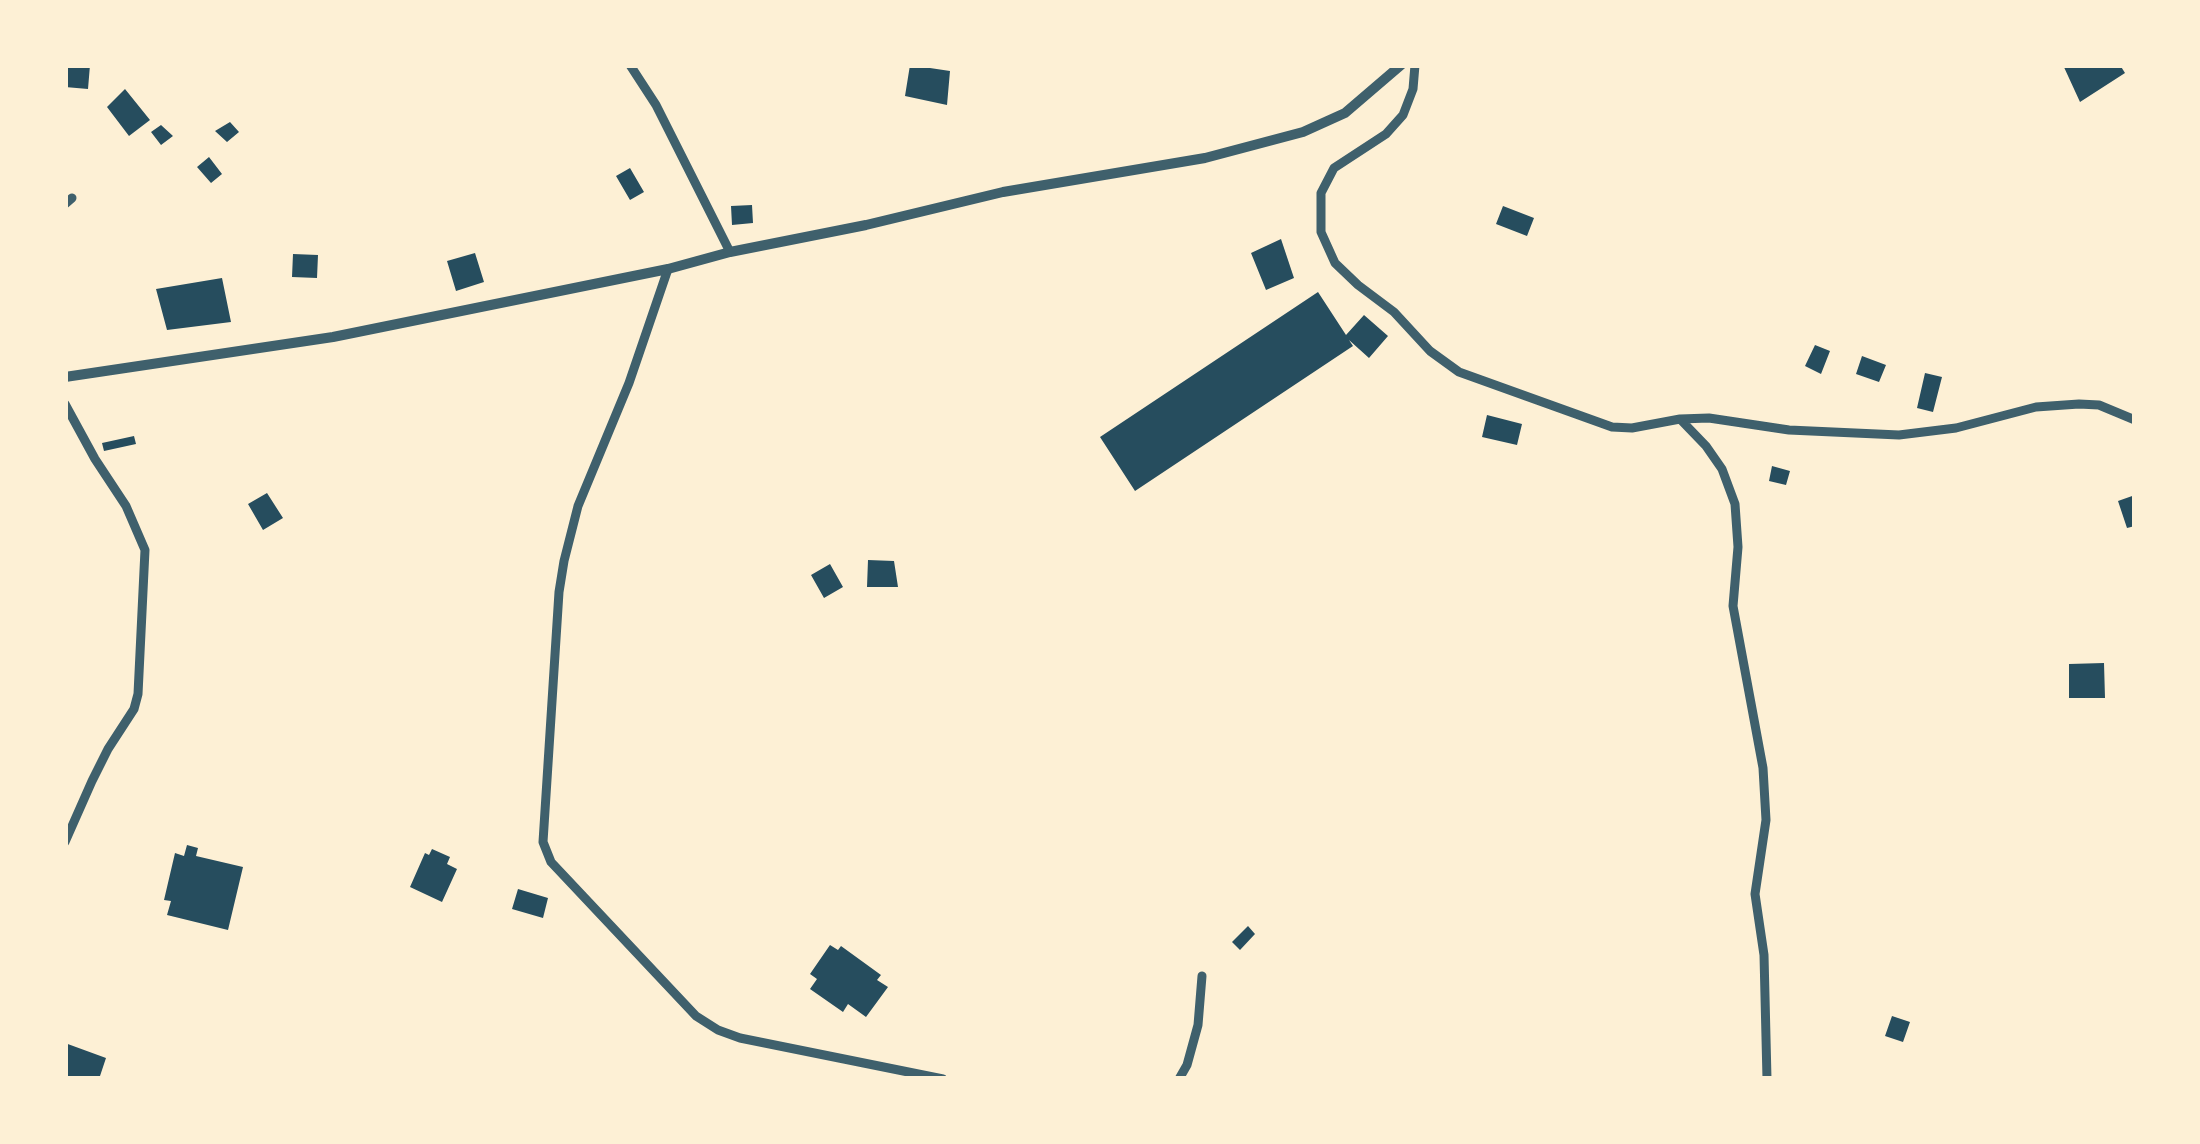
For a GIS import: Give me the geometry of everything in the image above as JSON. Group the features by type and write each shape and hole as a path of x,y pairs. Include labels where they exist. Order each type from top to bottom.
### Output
{"street":[{"path":"630,65 656,106 730,252"},
{"path":"65,377 333,337 668,269 1003,192 1205,158 1303,132 1345,113 1401,65"},
{"path":"1415,65 1404,115 1386,134 1334,168 1321,193 1321,232 1335,263 1459,372 1612,427 1709,418 1789,430 1928,433 2036,407 2079,404 2099,405 2135,420"},
{"path":"668,269 629,383 578,506 564,561 543,842 551,862 696,1016 718,1030 740,1038 943,1079"},
{"path":"65,404 126,506 145,550 134,709 108,749 65,842"},
{"path":"1680,419 1722,469 1735,504 1738,547 1733,606 1763,768 1766,820 1755,894 1764,954 1766,1079"},
{"path":"1179,1079 1198,1025 1202,976"}],"building":[{"path":"65,65 90,65 88,89 65,87"},
{"path":"910,65 950,71 947,105 905,96"},
{"path":"2063,65 2120,65 2125,73 2080,102"},
{"path":"125,89 150,120 129,136 107,107"},
{"path":"230,122 239,132 227,142 215,131"},
{"path":"161,125 173,136 161,145 151,132"},
{"path":"209,157 222,174 211,183 197,167"},
{"path":"630,168 644,192 630,200 616,176"},
{"path":"752,205 753,223 732,225 731,206"},
{"path":"1503,206 1534,218 1527,236 1496,224"},
{"path":"1281,239 1294,278 1266,290 1251,253"},
{"path":"475,253 484,282 456,291 447,261"},
{"path":"293,254 318,255 317,278 292,277"},
{"path":"222,278 231,322 167,330 156,289"},
{"path":"1318,292 1346,335 1364,315 1388,336 1369,358 1349,340 1353,346 1135,491 1100,437"},
{"path":"1815,345 1830,351 1821,374 1805,366"},
{"path":"1862,356 1886,365 1879,382 1856,374"},
{"path":"1925,373 1942,377 1933,412 1917,408"},
{"path":"1487,415 1522,424 1517,445 1482,437"},
{"path":"134,436 136,444 104,451 102,443"},
{"path":"1772,466 1790,471 1786,485 1769,481"},
{"path":"267,493 283,518 263,530 248,504"},
{"path":"2135,495 2135,526 2127,528 2118,501"},
{"path":"868,560 894,561 898,587 867,587"},
{"path":"830,564 843,587 824,598 811,575"},
{"path":"2104,663 2105,698 2069,698 2069,664"},
{"path":"187,845 198,848 196,856 243,867 228,930 167,915 171,901 164,900 175,853 184,856"},
{"path":"432,849 450,857 447,864 457,869 442,902 410,887 425,853 429,855"},
{"path":"518,889 548,898 543,918 512,909"},
{"path":"1248,926 1255,934 1240,950 1232,942"},
{"path":"830,945 838,950 841,946 881,975 877,980 888,987 866,1017 848,1004 843,1012 810,989 817,979 810,974"},
{"path":"1892,1016 1910,1022 1903,1042 1885,1036"},
{"path":"65,1043 106,1058 99,1079 65,1079"}]}
